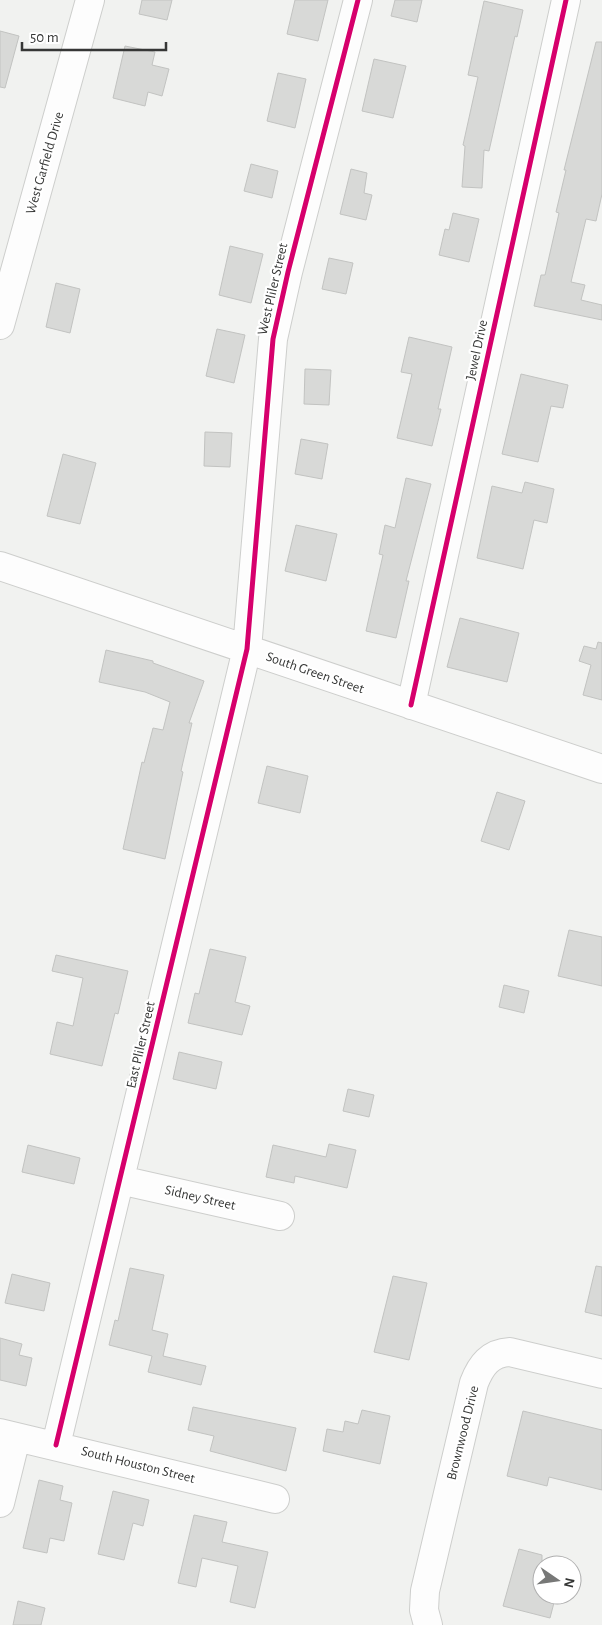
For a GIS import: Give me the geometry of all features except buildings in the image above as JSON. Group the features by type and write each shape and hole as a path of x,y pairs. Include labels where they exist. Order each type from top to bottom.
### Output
{"street":[{"name":"West Garfield Drive","path":"0,325 90,0"},
{"name":"West Pliler Street","path":"247,650 270,366 277,317 358,0"},
{"name":"Jewel Drive","path":"411,705 566,0"},
{"name":"South Green Street","path":"0,566 602,768"},
{"name":"East Pliler Street","path":"56,1445 247,650"},
{"name":"Sidney Street","path":"120,1180 280,1216"},
{"name":"Brownwood Drive","path":"428,1625 424,1610 425,1591 474,1383 482,1365 496,1354 510,1352 602,1374"},
{"name":"South Houston Street","path":"8,1436 56,1445 275,1499"},
{"path":"0,1503 8,1436"}],"cycle path":[{"path":"56,1445 247,649 273,339 288,272 358,0"},
{"path":"411,705 566,0"}]}
